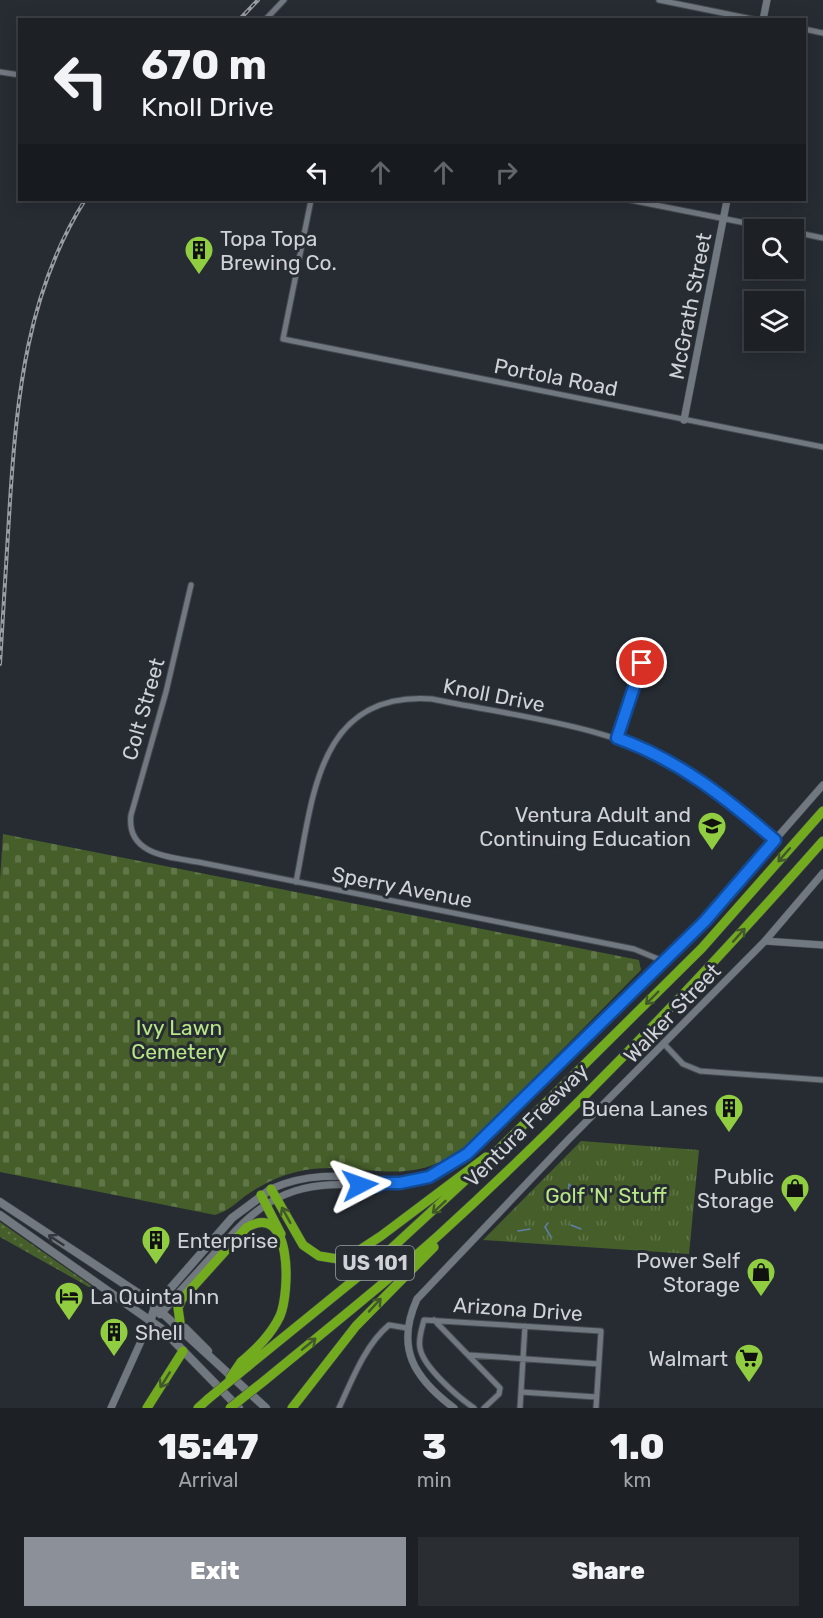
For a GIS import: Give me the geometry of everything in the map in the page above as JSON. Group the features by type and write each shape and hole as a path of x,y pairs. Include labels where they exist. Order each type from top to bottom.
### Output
{"highway":[{"name":"Ventura Freeway","path":"244,1365 399,1243 496,1152 702,948 823,811"},
{"name":"Ventura Freeway","path":"230,1408 416,1255 500,1178 704,974 823,842"},
{"path":"274,1194 307,1249 324,1258 343,1258 399,1224 477,1162 496,1152"},
{"path":"292,1408 368,1313 500,1178"},
{"path":"198,1408 244,1365 280,1315 288,1278 280,1230 263,1199"},
{"path":"180,1322 178,1308 182,1299 246,1228 257,1223 267,1225 276,1232 282,1242"},
{"path":"147,1408 183,1351"}],"main road":[{"path":"150,1319 155,1306 225,1225 274,1194"},
{"path":"0,1202 155,1306 266,1408"},
{"path":"0,1215 150,1319 239,1408"},
{"path":"208,1260 208,1253 225,1234 225,1225"},
{"path":"150,1319 162,1313 229,1238"},
{"path":"186,1285 177,1307 180,1322 218,1365"}],"street":[{"path":"267,18 284,0"},
{"path":"659,0 747,18"},
{"path":"763,18 767,0"},
{"path":"806,29 823,33"},
{"path":"0,72 18,75"},
{"name":"Portola Road","path":"311,201 283,339 823,447"},
{"path":"635,201 744,222"},
{"name":"McGrath Street","path":"684,420 727,201"},
{"path":"804,234 823,238"},
{"name":"Colt Street","path":"137,841 132,832 131,815 166,692 190,585"},
{"path":"617,738 642,663"},
{"name":"Knoll Drive","path":"296,882 316,781 327,753 348,725 378,706 400,699 432,699 617,738 659,755 696,776 775,840"},
{"path":"274,1194 321,1184 376,1186 382,1183 400,1183 429,1177 456,1164 705,921 823,785"},
{"name":"Sperry Avenue","path":"137,841 155,854 639,950 663,961"},
{"name":"Walker Street","path":"407,1328 417,1299 426,1286 765,941 823,873"},
{"path":"765,941 823,945"},
{"path":"664,1044 683,1064 706,1072 823,1080"},
{"path":"229,1238 263,1199"},
{"path":"111,1408 150,1319"},
{"path":"474,1408 441,1380 421,1353 419,1344 424,1320 434,1320 501,1391 483,1408"},
{"name":"Arizona Drive","path":"434,1320 601,1331 599,1364"},
{"path":"339,1408 361,1363 389,1325 407,1328 411,1357 418,1374 432,1391 454,1408"},
{"path":"520,1408 525,1326"},
{"path":"469,1355 599,1364 596,1408"},
{"path":"521,1392 596,1397"}],"green space":[{"name":"Ivy Lawn Cemetery","path":"3,834 639,960 641,970 465,1148 442,1161 421,1169 380,1171 340,1168 296,1172 263,1185 228,1209 215,1215 0,1172 0,880"},
{"name":"Golf 'N' Stuff","path":"581,1141 699,1150 689,1254 483,1240"},
{"path":"0,1222 96,1289 96,1291 0,1237"}],"waterway":[{"path":"567,1202 569,1184 580,1197"},
{"path":"544,1198 553,1206"},
{"path":"548,1223 545,1227 551,1237"},
{"path":"571,1225 581,1229"},
{"path":"518,1231 530,1229"}],"railway":[{"path":"241,18 258,0"},
{"path":"0,664 13,461 28,345 50,271 65,235 84,201"}],"place":[{"name":"Topa Topa Brewing Co.","path":"199,276"},
{"name":"Ventura Adult and Continuing Education","path":"712,852"},
{"name":"Buena Lanes","path":"729,1134"},
{"name":"Public Storage","path":"795,1214"},
{"name":"Enterprise","path":"156,1266"},
{"name":"Power Self Storage","path":"761,1298"},
{"name":"La Quinta Inn","path":"69,1322"},
{"name":"Shell","path":"114,1358"},
{"name":"Walmart","path":"749,1384"}],"route":[{"path":"360,1185 376,1186 382,1183 400,1183 429,1177 456,1164 705,921 775,840 703,781 659,755 617,738 642,663"}]}
